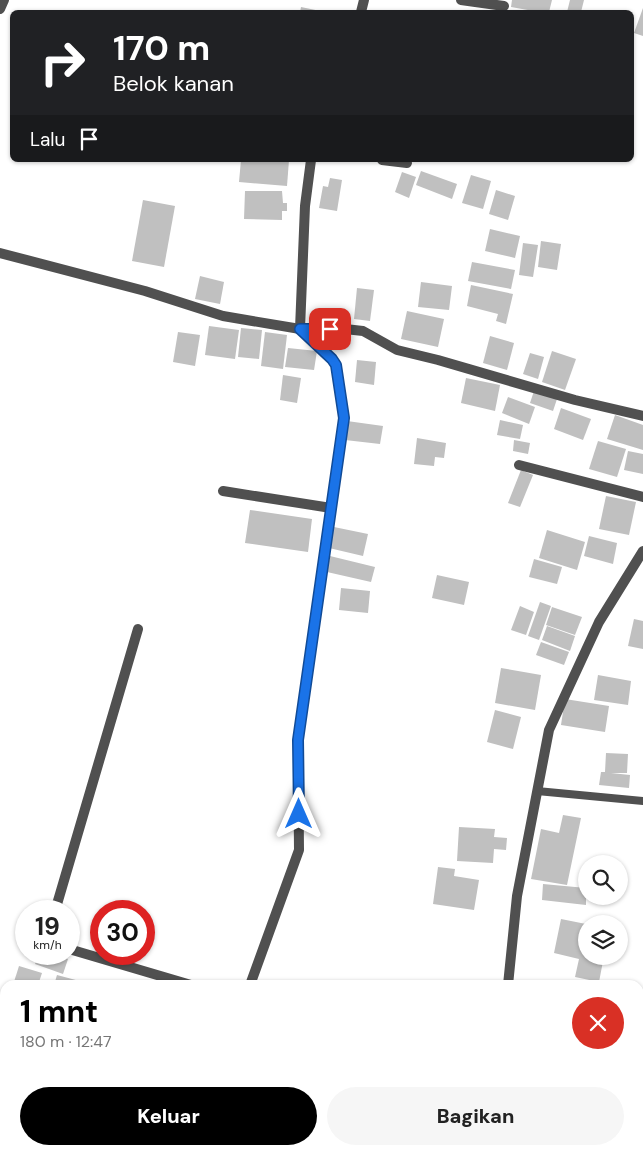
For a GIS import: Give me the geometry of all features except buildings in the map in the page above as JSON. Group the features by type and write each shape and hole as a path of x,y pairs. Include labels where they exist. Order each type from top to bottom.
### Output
{"street":[{"path":"0,9 4,0"},
{"path":"461,0 504,6"},
{"path":"252,980 299,850 298,740 344,418 336,365 300,329 304,206 311,162"},
{"path":"399,162 407,163"},
{"path":"0,253 145,291 223,316 300,329 364,331 397,350 575,400 643,416"},
{"path":"519,464 643,497"},
{"path":"223,491 331,508"},
{"path":"509,980 517,896 549,730 598,622 643,551"},
{"path":"58,900 138,628"},
{"path":"80,952 174,980"}],"lane":[{"path":"537,791 643,801"}],"route":[{"path":"299,814 298,740 344,418 336,365 300,329 330,329"}]}
